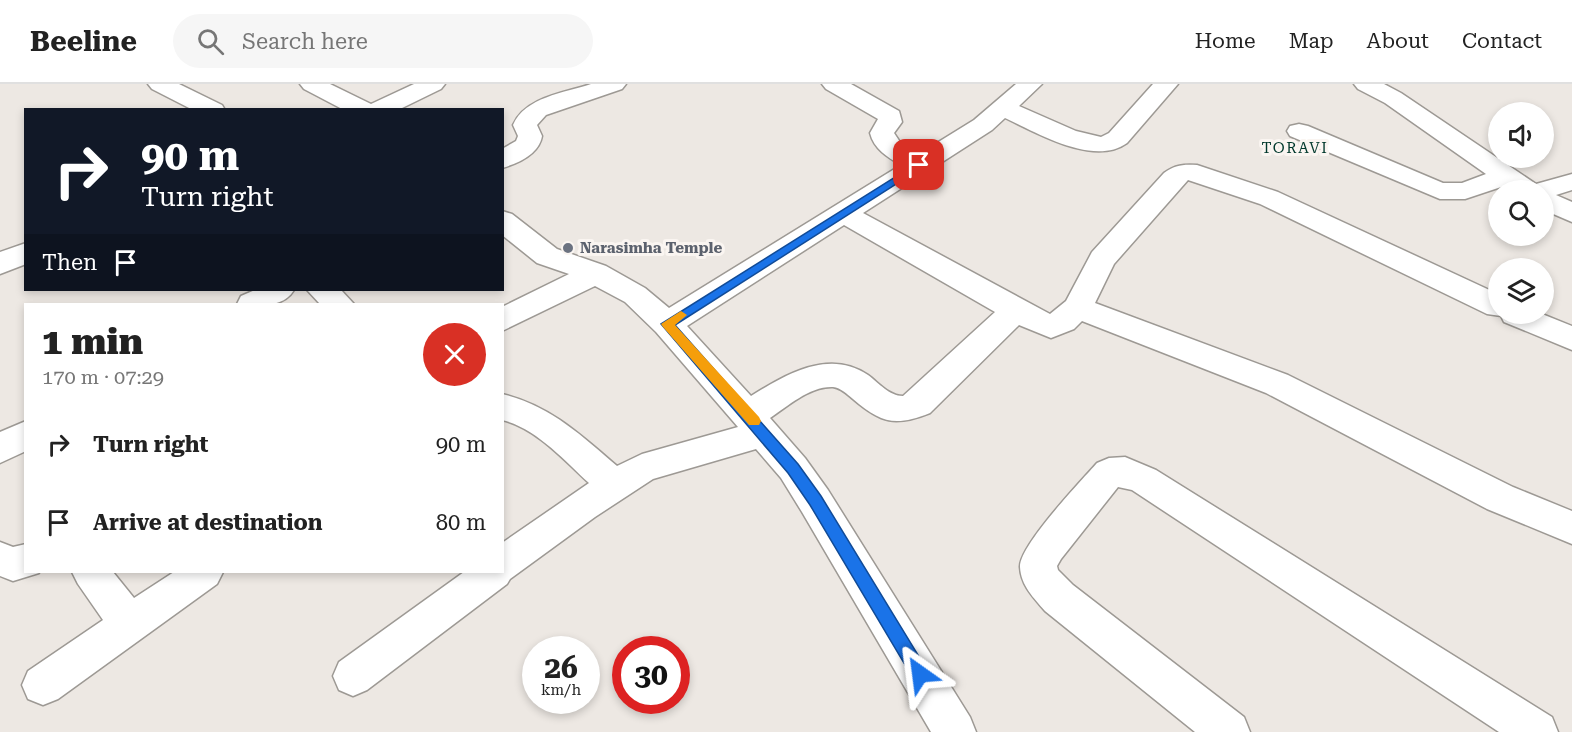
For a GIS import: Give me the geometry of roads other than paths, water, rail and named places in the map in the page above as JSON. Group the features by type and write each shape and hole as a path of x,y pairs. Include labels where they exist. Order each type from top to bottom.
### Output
{"street":[{"path":"160,84 209,108"},
{"path":"312,84 360,108"},
{"path":"381,108 433,84"},
{"path":"504,159 528,145 530,136 525,125 528,118 537,110 614,84"},
{"path":"834,84 890,116 890,122 882,133 883,138 889,145 919,165"},
{"path":"667,324 983,125 1030,84"},
{"path":"1004,109 1080,140 1098,145 1109,144 1118,138 1166,84"},
{"path":"1366,84 1393,98 1512,180"},
{"path":"1299,131 1440,191 1465,191 1506,176"},
{"path":"843,213 1016,310 1051,327 1078,308 1102,260 1173,179 1183,172 1197,173 1303,213 1488,301"},
{"path":"1554,187 1572,182"},
{"path":"1554,205 1572,213"},
{"path":"504,222 547,256 596,273 635,296 667,324 756,424 793,468 815,501 955,732"},
{"path":"0,264 24,253"},
{"path":"504,319 596,273"},
{"path":"254,303 277,291"},
{"path":"323,291 338,303"},
{"path":"1078,308 1276,384 1500,498 1572,528"},
{"path":"504,564 614,484 642,468 756,424 799,385 820,376 835,375 849,379 885,406 895,411 907,411 918,404 1016,310"},
{"path":"1538,324 1572,339"},
{"path":"504,408 526,413 542,423 614,484"},
{"path":"0,449 24,435"},
{"path":"1228,732 1059,598 1041,579 1038,565 1048,547 1109,473 1125,472 1144,480 1537,732"},
{"path":"0,559 14,564 24,562"},
{"path":"92,573 130,624"},
{"path":"43,685 203,573"},
{"path":"353,676 493,573"}],"place":[{"name":"Narasimha Temple","path":"568,248"}],"district":[{"name":"TORAVI","path":"1295,148"}]}
